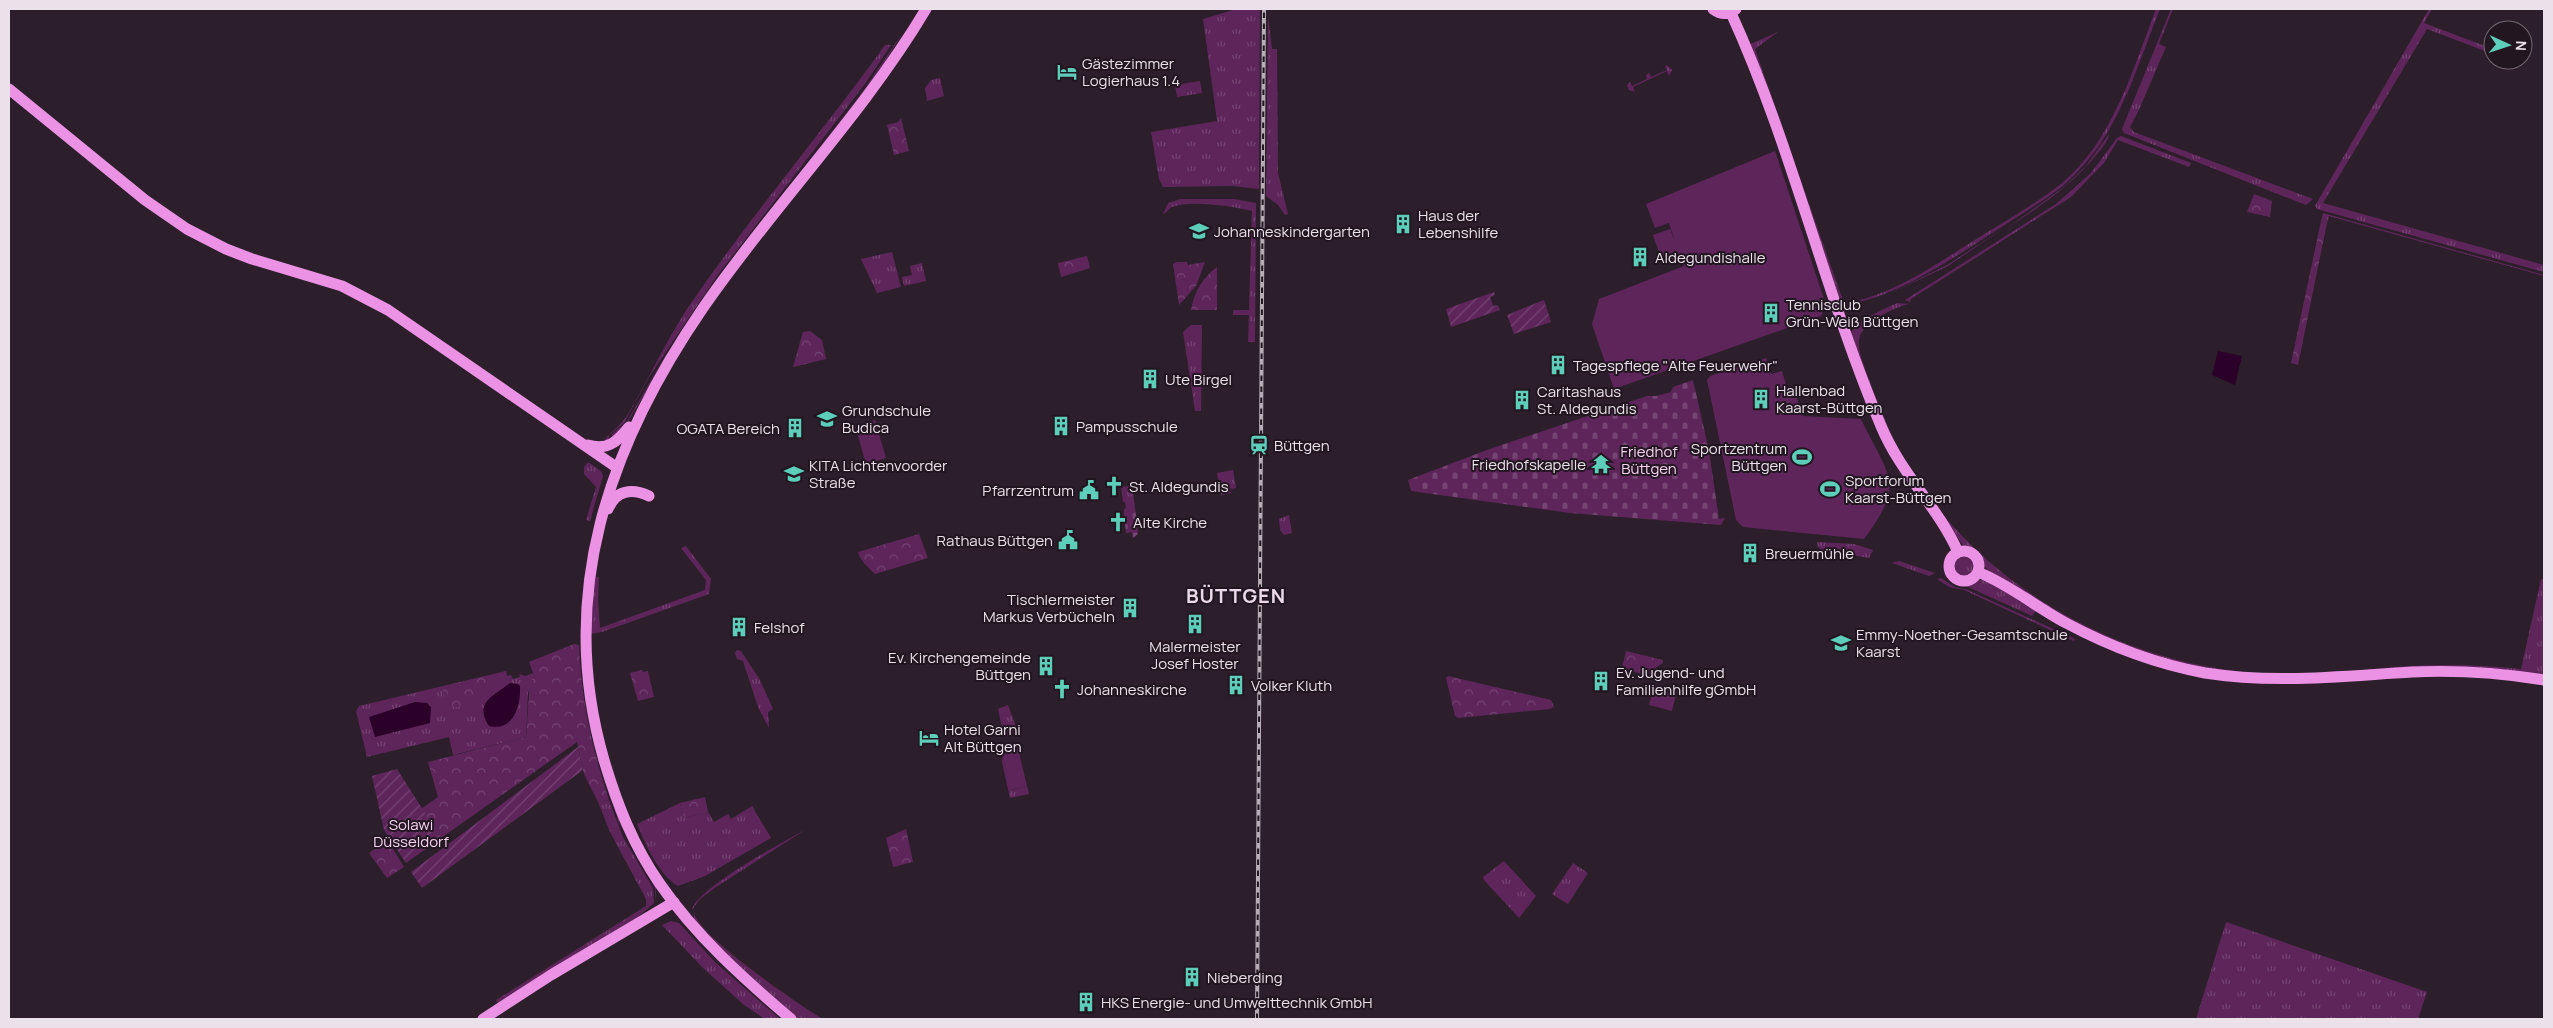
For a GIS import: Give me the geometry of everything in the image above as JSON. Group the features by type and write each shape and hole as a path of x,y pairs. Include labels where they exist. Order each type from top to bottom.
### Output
{"main road":[{"path":"791,1019 709,944 674,902 647,863 625,821 604,760 592,709 587,672 586,615 590,567 599,523 616,467 639,414 661,373 713,294 873,86 926,9"},
{"path":"1713,9 1722,14 1733,11 1762,85 1860,374 1882,430 1911,481 1946,528 1958,552"},
{"path":"9,89 144,200 187,229 252,259 321,278 361,294 388,310 616,467"},
{"path":"582,442 599,447 611,444 622,436 639,414"},
{"path":"599,523 612,500 620,494 630,491 649,496"},
{"path":"1958,552 1969,552 1975,556 1978,562 1978,572 1966,581 1952,576 1949,562 1958,552"},
{"path":"1978,572 2010,588 2065,622 2094,637 2160,662 2204,672 2237,677 2302,680 2411,672 2462,672 2544,680"},
{"path":"483,1019 543,980 674,902"}],"green space":[{"path":"1236,9 1260,9 1259,189 1233,186 1163,187 1159,179 1151,132 1217,121 1203,19"},
{"path":"2156,9 2160,9 2116,117 2096,150 2063,186 1965,251 1923,275 1881,295 1861,302 1842,304 1748,45 1778,32 1755,49 1841,295 1846,303 1877,295 1921,274 2049,193 2079,167 2095,147 2108,126 2130,79"},
{"path":"2171,9 2173,9 2159,44 2166,47 2130,127 2134,132 2313,199 2306,205 2124,133 2122,129"},
{"path":"2429,9 2432,9 2424,23 2483,45 2483,50 2427,29 2323,203 2544,265 2544,272 2317,209 2315,206"},
{"path":"1268,16 1272,49 1277,49 1278,173 1288,214 1285,215 1278,205 1266,196"},
{"path":"903,32 880,70 664,361 620,435 612,441 612,434 626,423 663,360 718,278 861,94"},
{"path":"885,45 891,45 865,84 717,276 649,377 624,423 609,435 628,414 687,309 760,209"},
{"path":"1667,65 1672,70 1669,76 1667,71 1633,87 1635,92 1629,90 1627,85 1630,82 1632,86 1647,79 1646,75 1649,73 1651,77 1667,70 1665,66"},
{"path":"940,78 944,96 927,101 925,88 931,80"},
{"path":"1200,81 1202,93 1177,97 1175,85"},
{"path":"901,118 909,151 894,155 887,125 898,122"},
{"path":"2109,134 2103,146 2088,165 2078,175 2067,185 2044,203 2007,228 2064,187 2086,166"},
{"path":"2121,136 2191,163 2189,167 2118,140 2104,163 2071,197 1911,299 1910,302 1905,300 2056,204 2091,173 2117,138"},
{"path":"1775,151 1826,305 1821,316 1614,389 1592,324 1599,299 1684,266 1681,258 1663,264 1653,235 1670,229 1675,241 1669,223 1655,228 1646,204"},
{"path":"2254,194 2272,201 2270,217 2247,212"},
{"path":"1181,199 1234,199 1256,203 1255,342 1248,342 1249,315 1233,315 1233,310 1249,310 1252,211 1234,207 1189,204 1172,207 1163,214 1168,203"},
{"path":"2323,213 2544,276 2329,216 2327,223 2321,221"},
{"path":"2321,221 2327,223 2298,365 2291,363"},
{"path":"2001,230 1948,266 1889,294 1947,265"},
{"path":"892,252 901,287 877,293 861,259"},
{"path":"1087,256 1090,268 1061,277 1058,263"},
{"path":"1187,262 1188,265 1205,262 1196,286 1179,305 1173,264"},
{"path":"922,263 926,281 904,286 902,277 912,275 910,266"},
{"path":"1217,267 1217,310 1191,310 1194,297 1200,286 1207,275"},
{"path":"1494,292 1495,295 1490,297 1493,306 1498,305 1500,310 1451,327 1446,309"},
{"path":"1544,300 1551,322 1514,334 1507,315"},
{"path":"1897,303 1909,304 1882,315 1865,327 1861,333 1859,347 1863,364 1877,401 1901,454 1916,479 1948,521 1985,558 2026,591 2071,618 2118,641 2168,657 2219,669 2289,674 2438,665 2521,669 2541,579 2544,580 2544,676 2462,669 2411,669 2301,677 2237,673 2181,665 2138,651 2095,634 2067,620 1987,570 1976,552 1963,545 1914,480 1896,450 1871,395 1851,335 1857,325 1877,312"},
{"path":"1191,325 1202,325 1201,411 1195,411 1183,332"},
{"path":"810,331 822,340 826,359 793,367 803,332"},
{"name":"Sportzentrum Büttgen","path":"1766,358 1771,374 1782,371 1789,394 1795,393 1803,416 1861,419 1889,479 1889,491 1885,504 1864,539 1743,527 1736,520 1707,380 1710,376"},
{"name":"Friedhof Büttgen","path":"1693,380 1709,451 1719,519 1725,518 1721,525 1570,513 1411,491 1408,480 1487,450 1647,396 1671,392 1673,387"},
{"path":"875,420 886,458 866,464 855,426"},
{"path":"609,435 609,443 603,442"},
{"path":"588,462 601,471 603,476 590,521 586,520 596,487 584,474 584,467"},
{"path":"1233,470 1236,488 1230,489 1231,493 1221,495 1217,473"},
{"path":"1132,486 1135,507 1124,514 1124,509 1126,508 1125,502 1123,502 1121,487"},
{"path":"1135,507 1138,534 1133,538 1132,532 1126,533 1124,514"},
{"path":"1289,515 1292,533 1284,535 1280,530 1279,519"},
{"path":"919,534 928,558 875,574 859,556 858,552"},
{"path":"1817,542 1854,544 1873,550 1869,558 1822,550 1818,547"},
{"path":"686,546 711,579 709,594 602,632 589,634 595,577 599,577 600,628 705,590 706,580 681,548"},
{"path":"1963,555 1971,558 1974,566 1971,574 1963,577 1955,574 1952,566 1955,558"},
{"path":"1899,561 1935,573 1929,576 1892,563"},
{"path":"1941,573 1961,584 1981,580 1996,584 2036,611 2032,616 1966,586 1955,583"},
{"path":"1941,578 1955,587 1968,590 2075,639 2074,641 1964,590 1949,587 1937,579"},
{"path":"574,644 579,645 582,685 588,723 609,800 598,802 584,774 577,742 441,838 421,809 438,797 428,762 526,737 530,680 535,678 529,662"},
{"path":"581,645 591,723 656,887 656,901 655,888 618,820 598,760 586,703"},
{"path":"737,650 741,651 760,680 773,709 768,712 769,728 758,707 743,661 737,659 735,653"},
{"path":"1626,651 1663,660 1663,663 1655,668 1652,677 1622,668"},
{"path":"642,670 643,672 648,671 654,697 638,701 630,673"},
{"path":"506,671 507,676 511,675 513,679 520,677 519,674 526,676 533,673 535,678 528,693 526,737 453,755 449,737 367,757 356,711 359,706"},
{"path":"1448,676 1551,700 1554,707 1550,709 1458,718 1455,716 1446,678"},
{"path":"482,677 491,677 492,681 473,699 462,706 452,706 442,693 444,687"},
{"path":"1654,685 1677,691 1672,711 1649,705"},
{"path":"1008,705 1018,732 1004,737 998,709"},
{"path":"1018,746 1020,757 1004,762 1011,790 1027,786 1029,794 1010,798 1002,762 1004,747"},
{"name":"Solawi Düsseldorf","path":"578,747 583,770 422,888 411,872"},
{"path":"1020,757 1027,786 1010,790 1004,761"},
{"name":"Solawi Düsseldorf","path":"397,769 441,838 406,863 384,830 372,776"},
{"path":"705,797 708,812 684,818 680,803"},
{"path":"609,800 623,837 653,888 654,903 632,922 498,1003 496,1000 646,906 646,899 610,832 598,802"},
{"path":"680,803 684,818 708,812 714,822 728,814 731,819 752,806 771,838 705,876 678,886 659,867 648,850 637,824"},
{"path":"906,829 913,862 893,867 886,838"},
{"path":"805,830 716,887 700,899 692,910 697,901 708,890 761,855"},
{"path":"386,842 390,844 404,867 387,878 369,853"},
{"path":"1504,861 1536,896 1519,918 1483,877"},
{"path":"1573,863 1588,873 1568,904 1552,894"},
{"path":"694,912 699,922 711,936 729,952 823,1019 798,1019 714,943 694,919"},
{"path":"671,921 679,923 715,962 780,1019 765,1019 744,1005 703,968 662,925"},
{"path":"2226,922 2427,992 2418,1019 2196,1019"}],"shaded area":[{"path":"2218,351 2242,356 2235,385 2212,375"},
{"path":"510,683 520,686 517,709 510,721 505,725 498,727 489,726 483,712 484,706 491,697"},
{"path":"415,702 427,703 431,707 430,723 375,737 369,717"}],"railway":[{"path":"1257,1019 1264,9"}],"place":[{"name":"Gästezimmer Logierhaus 1.4","path":"1067,72"},
{"name":"Haus der Lebenshilfe","path":"1403,224"},
{"name":"Johanneskindergarten","path":"1199,231"},
{"name":"Aldegundishalle","path":"1640,257"},
{"name":"Tennisclub Grün-Weiß Büttgen","path":"1771,313"},
{"name":"Tagespflege \"Alte Feuerwehr\"","path":"1558,365"},
{"name":"Ute Birgel","path":"1150,379"},
{"name":"Hallenbad Kaarst-Büttgen","path":"1761,399"},
{"name":"Caritashaus St. Aldegundis","path":"1522,400"},
{"name":"Grundschule Budica","path":"827,419"},
{"name":"Pampusschule","path":"1061,426"},
{"name":"OGATA Bereich","path":"795,428"},
{"name":"Büttgen","path":"1259,445"},
{"name":"Sportzentrum Büttgen","path":"1802,457"},
{"name":"Friedhofskapelle","path":"1601,464"},
{"name":"KITA Lichtenvoorder Straße","path":"794,474"},
{"name":"St. Aldegundis","path":"1114,486"},
{"name":"Sportforum Kaarst-Büttgen","path":"1830,489"},
{"name":"Pfarrzentrum","path":"1089,490"},
{"name":"Alte Kirche","path":"1118,522"},
{"name":"Rathaus Büttgen","path":"1068,540"},
{"name":"Breuermühle","path":"1750,553"},
{"name":"Tischlermeister Markus Verbücheln","path":"1130,608"},
{"name":"Malermeister Josef Hoster","path":"1195,624"},
{"name":"Felshof","path":"739,627"},
{"name":"Emmy-Noether-Gesamtschule Kaarst","path":"1841,643"},
{"name":"Ev. Kirchengemeinde Büttgen","path":"1046,666"},
{"name":"Ev. Jugend- und Familienhilfe gGmbH","path":"1601,681"},
{"name":"Volker Kluth","path":"1236,685"},
{"name":"Johanneskirche","path":"1062,689"},
{"name":"Hotel Garni Alt Büttgen","path":"929,738"},
{"name":"Nieberding","path":"1192,977"},
{"name":"HKS Energie- und Umwelttechnik GmbH","path":"1086,1002"}],"district":[{"name":"BÜTTGEN","path":"1236,595"}]}
